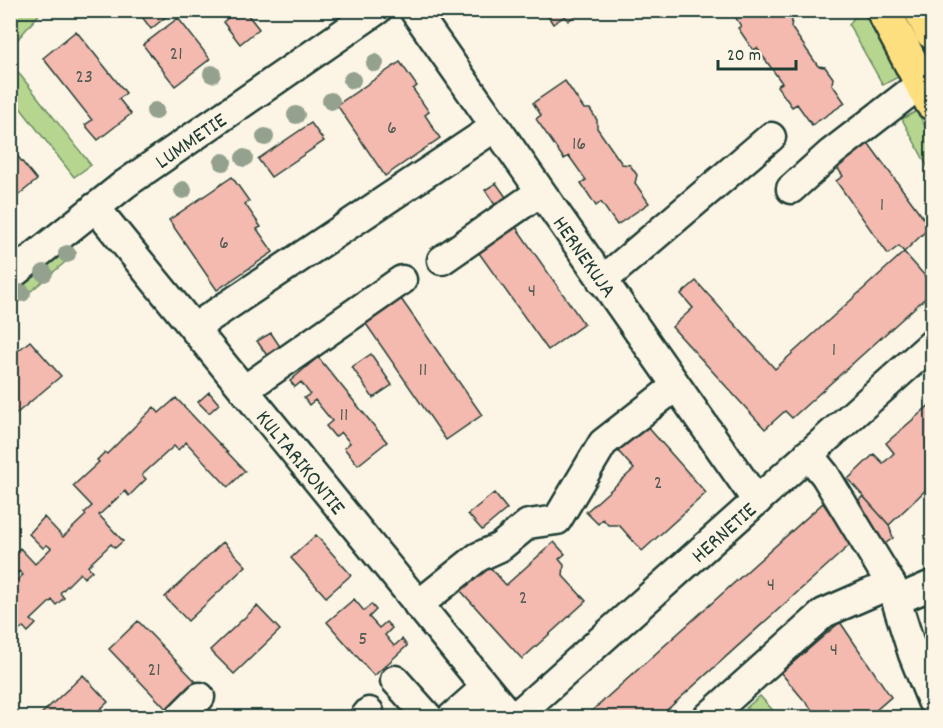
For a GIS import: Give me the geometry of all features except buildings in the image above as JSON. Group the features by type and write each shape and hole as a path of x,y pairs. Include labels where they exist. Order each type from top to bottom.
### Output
{"main road":[{"path":"883,10 929,87"},
{"path":"921,10 933,32"}],"street":[{"name":"LUMMETIE","path":"10,276 95,207 190,137 377,10"},
{"name":"HERNEKUJA","path":"414,10 757,501"},
{"path":"791,189 831,153 929,87"},
{"path":"194,328 495,126"},
{"path":"602,281 771,137"},
{"path":"442,260 540,192"},
{"name":"KULTARIKONTIE","path":"95,207 485,688 512,717"},
{"path":"244,390 402,280"},
{"name":"HERNETIE","path":"512,717 933,344"},
{"path":"418,605 478,557 500,547 528,524 556,520 603,443 676,386"},
{"path":"808,454 825,475 894,592 913,654 933,701"},
{"path":"707,717 824,613 894,592 933,585"},
{"path":"395,680 429,717"},
{"path":"450,717 485,688"},
{"path":"179,717 200,697"},
{"path":"920,717 933,709"}],"green space":[{"path":"10,11 42,11 11,47"},
{"path":"858,11 866,11 900,76 883,85 849,25"},
{"path":"10,62 91,165 74,177 11,96"},
{"path":"917,111 932,139 932,175 902,119"},
{"path":"70,245 76,253 11,308 11,296"},
{"path":"760,696 779,717 754,717 746,708"}]}
